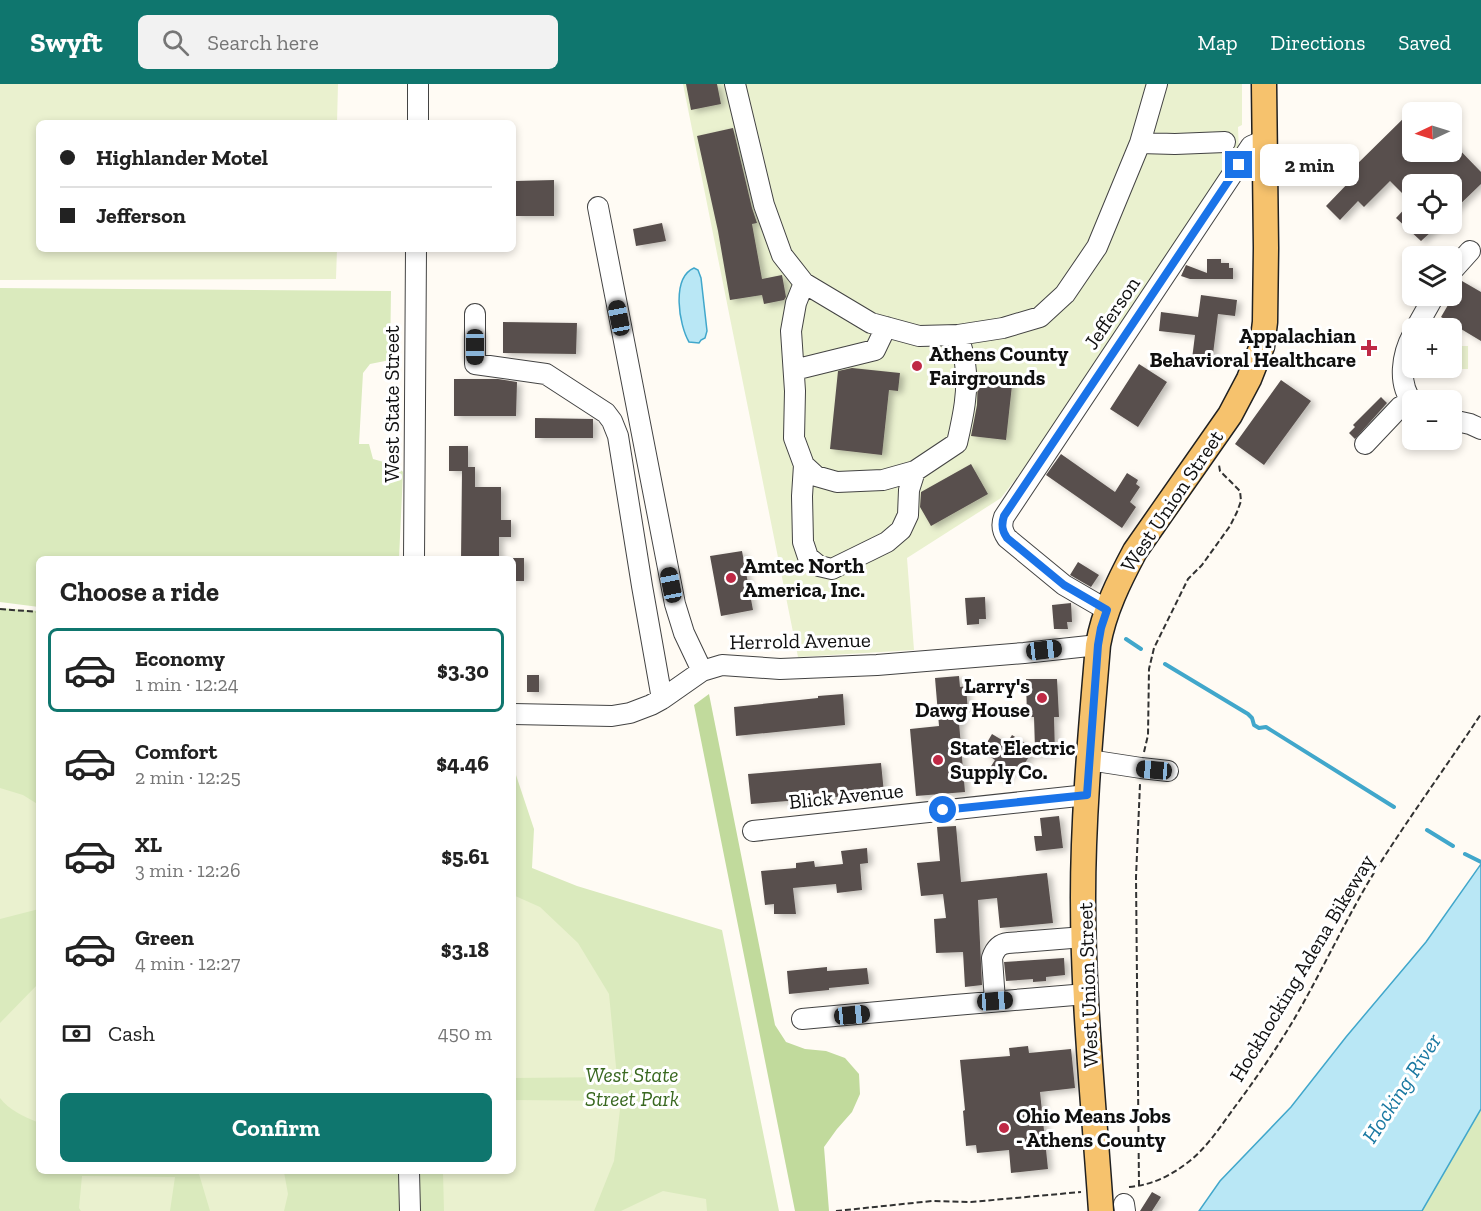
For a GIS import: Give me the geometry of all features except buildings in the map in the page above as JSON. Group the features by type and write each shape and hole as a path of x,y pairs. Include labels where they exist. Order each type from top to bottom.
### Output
{"main road":[{"name":"West Union Street","path":"1101,1211 1086,994 1083,898 1089,760 1098,645 1107,610 1135,551 1210,445 1241,396 1262,346 1265,322 1266,248 1264,84"}],"street":[{"path":"418,84 418,120"},
{"path":"735,84 764,205 782,255 804,283 871,323 919,336 958,335 1003,328 1040,317 1065,294 1097,247 1140,143 1157,84"},
{"name":"Jefferson","path":"1107,610 1064,585 1007,538 1002,522 1004,516 1251,146 1264,140"},
{"path":"1140,143 1225,142"},
{"path":"598,207 675,604 684,633 702,671"},
{"path":"1462,260 1470,251"},
{"name":"West State Street","path":"414,556 416,252"},
{"path":"804,283 796,303 792,331 794,438 804,465 803,542 808,557 819,566 832,569 887,542 902,530 908,515 909,490 915,471"},
{"path":"475,314 475,364 546,374 606,413 612,421 618,436 662,699"},
{"path":"794,370 875,350 886,327"},
{"path":"804,465 816,476 837,482 883,480 915,471 957,444 964,416 966,377 965,361 958,335"},
{"path":"1365,444 1402,407"},
{"path":"1462,422 1481,429"},
{"name":"Herrold Avenue","path":"516,714 612,716 640,710 662,699 702,671 722,665 780,669 877,665 1098,645"},
{"path":"1089,760 1168,771"},
{"name":"Blick Avenue","path":"753,831 1087,795"},
{"path":"995,1001 992,958 998,946 1008,943 1084,937"},
{"path":"802,1019 1086,994"},
{"path":"409,1174 410,1211"}],"path":[{"path":"1139,1186 1136,877 1141,768 1148,735 1149,669 1155,648 1188,579 1202,565 1223,536 1240,506 1241,493 1220,470 1221,461"},
{"path":"0,609 36,612"},
{"name":"Hockhocking Adena Bikeway","path":"1124,1201 1139,1186 1161,1180 1189,1162 1252,1084 1293,1021 1369,882 1481,714"},
{"path":"836,1211 932,1200 971,1202 1086,1191"}],"green space":[{"path":"0,84 338,84 337,120 36,120 36,252 337,252 336,279 0,280"},
{"name":"Athens County Fairgrounds","path":"683,84 1242,84 1242,125 1238,127 1239,154 1049,436 1001,498 907,558 914,650 798,657"},
{"path":"0,288 391,291 390,360 370,364 363,373 359,444 369,444 373,459 398,466 403,472 399,556 36,556 36,607 0,602"},
{"path":"1462,346 1468,346 1468,369 1462,369"},
{"name":"West State Street Park","path":"0,608 36,611 36,1174 516,1174 516,775 534,829 532,868 577,886 722,930 779,1211 0,1211"},
{"path":"709,694 775,1025 786,1042 845,1058 859,1074 860,1094 852,1112 824,1147 829,1211 795,1211 694,705"},
{"path":"0,788 23,795 36,803 36,910 0,919"},
{"path":"516,896 540,907 578,943 609,994 617,1077 516,1078"},
{"path":"36,986 36,1122 12,1109 0,1098 0,1023"},
{"path":"516,1100 621,1101 614,1161 594,1211 444,1211 443,1174 516,1174"},
{"path":"1481,1109 1481,1211 1422,1211"},
{"path":"199,1174 284,1174 288,1194 284,1211 210,1211"},
{"path":"82,1176 175,1177 170,1211 81,1211 79,1208"},
{"path":"663,1191 706,1199 707,1211 621,1211"}],"water":[{"path":"694,268 698,270 701,278 707,331 705,338 699,343 689,342 685,334 679,302 682,281"},
{"name":"Hocking River","path":"1481,864 1481,1109 1422,1211 1199,1211 1220,1181 1291,1107 1426,942"}],"waterway":[{"path":"1126,639 1141,649"},
{"path":"1165,664 1248,714 1254,725 1259,728 1266,727 1394,807"},
{"path":"1427,830 1453,846"},
{"path":"1465,854 1481,862"}],"place":[{"name":"Appalachian Behavioral Healthcare","path":"1369,348"},
{"name":"Athens County Fairgrounds","path":"917,366"},
{"name":"Amtec North America, Inc.","path":"731,578"},
{"name":"Larry's Dawg House","path":"1042,698"},
{"name":"State Electric Supply Co.","path":"938,760"},
{"name":"Ohio Means Jobs - Athens County","path":"1004,1128"}],"route":[{"path":"943,810 1087,795 1098,645 1107,610 1049,574 1007,538 1002,522 1239,165"}]}
